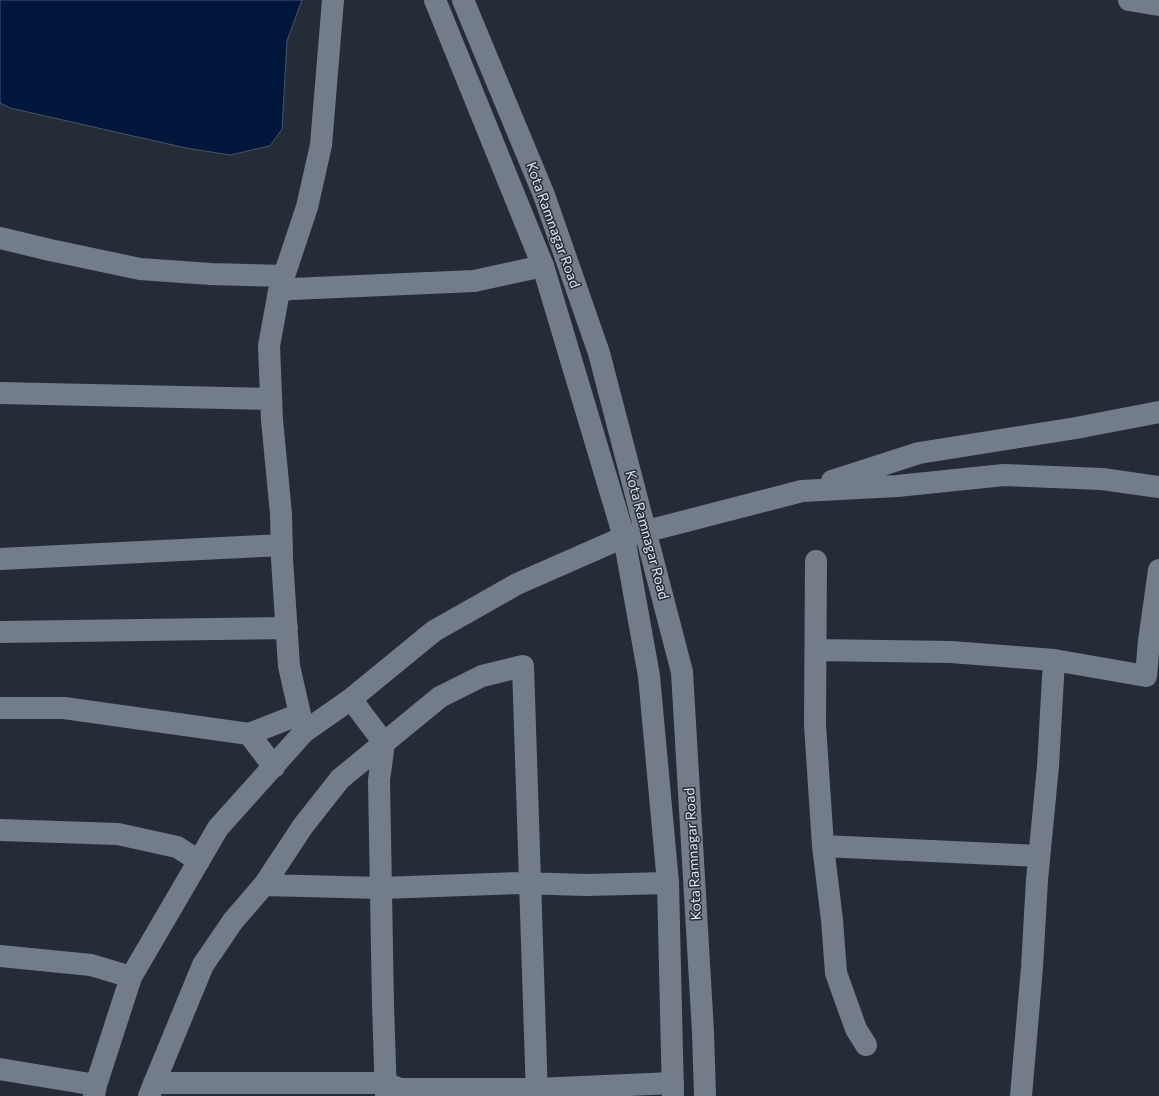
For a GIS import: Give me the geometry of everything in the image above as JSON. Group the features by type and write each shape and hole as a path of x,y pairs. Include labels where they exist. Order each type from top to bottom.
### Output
{"street":[{"path":"0,1069 95,1090 131,977 218,828 274,766 302,723 289,666 281,514 268,346 281,283 307,207 321,144 333,0"},
{"path":"435,0 543,266 624,537 649,676 668,883 673,1089 537,1093 400,1089 152,1090 203,966 233,921 264,885 303,826 340,779 440,697 482,676 523,666 537,1093"},
{"name":"Kota Ramnagar Road","path":"463,0 544,195 597,346 682,672 704,1032 705,1096"},
{"path":"1129,0 1159,5"},
{"path":"0,238 140,269 211,274 281,283 474,280 543,266"},
{"path":"0,393 271,399"},
{"path":"0,708 64,708 249,734 302,723 351,699 434,631 517,584 624,537 802,491 919,453 1076,428 1159,412"},
{"path":"802,491 898,486 1004,475 1102,479 1159,487"},
{"path":"0,558 282,545"},
{"path":"816,561 815,725 823,846 832,920 836,973 856,1029 866,1045"},
{"path":"816,650 951,652 1054,660 1146,676 1149,641 1159,570"},
{"path":"0,632 287,628"},
{"path":"1021,1096 1032,967 1037,880 1048,766 1054,660"},
{"path":"351,699 384,743 379,780 386,1089"},
{"path":"249,734 274,766"},
{"path":"0,830 118,834 177,847 199,861"},
{"path":"823,846 1039,856"},
{"path":"264,885 381,888 530,883 586,885 668,883"},
{"path":"0,956 91,965 131,977"}],"water":[{"path":"0,0 302,0 287,41 282,129 270,146 230,155 186,148 10,108 0,103"}]}
